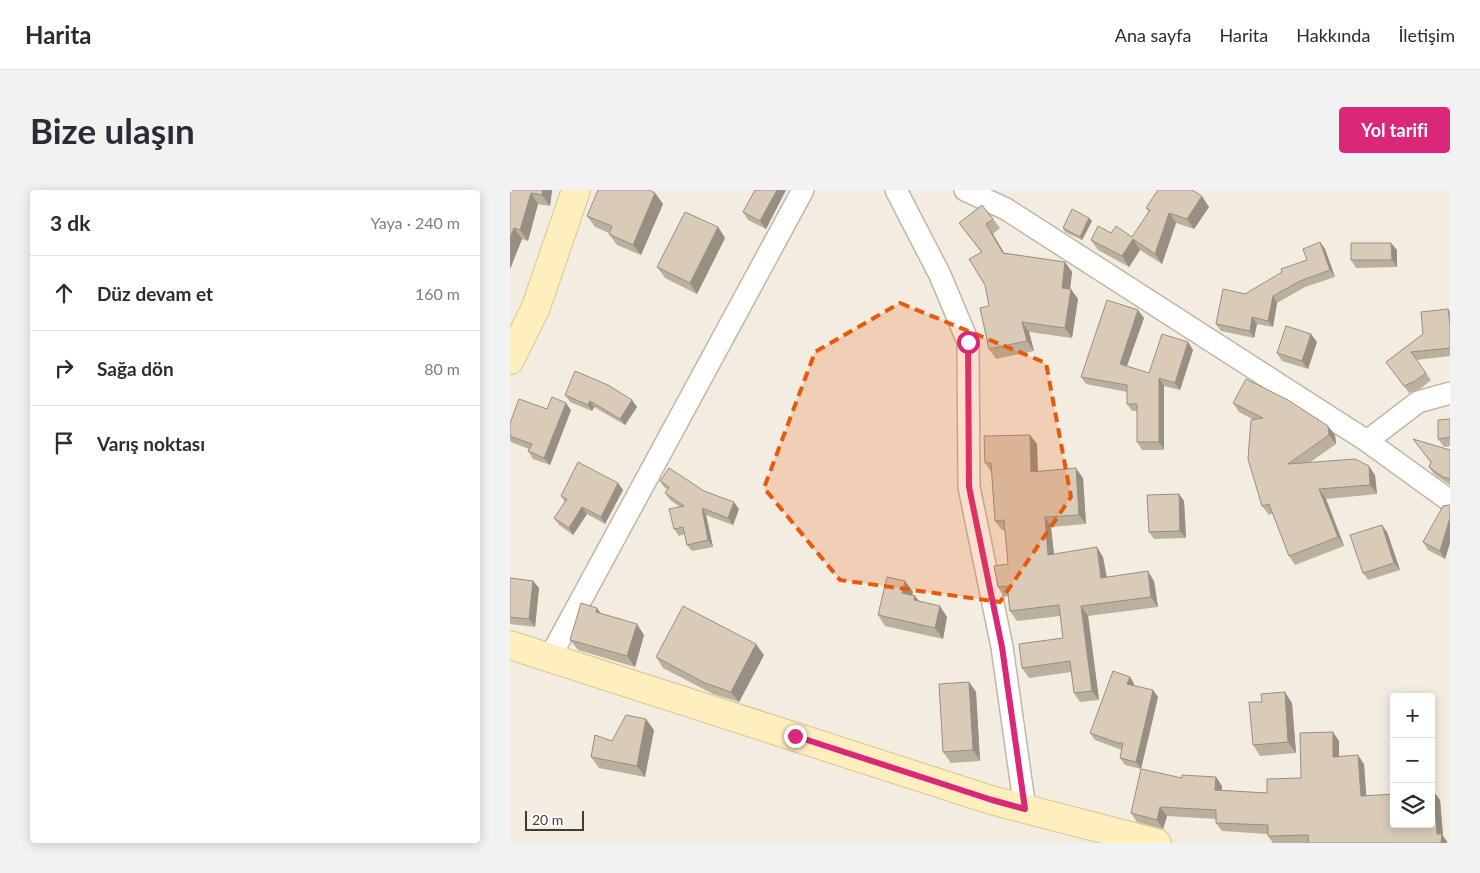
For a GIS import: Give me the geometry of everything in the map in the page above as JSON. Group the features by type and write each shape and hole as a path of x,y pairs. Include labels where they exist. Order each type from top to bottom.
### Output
{"street":[{"path":"510,360 536,307 576,190"},
{"path":"550,657 803,190"},
{"path":"896,190 940,275 968,342 969,487 1002,647 1025,809"},
{"path":"964,190 1006,209 1366,441 1450,501"},
{"path":"1366,441 1418,402 1450,393"},
{"path":"510,645 992,800 1157,843"}],"highlighted area":[{"path":"900,303 1046,363 1071,497 1000,602 840,580 764,488 815,352"}],"building":[{"path":"510,190 543,190 542,195 531,193 520,230 514,228 510,238"},
{"path":"598,190 649,190 655,193 633,245 609,234 612,226 587,216"},
{"path":"755,190 777,190 760,221 743,212"},
{"path":"1158,190 1192,190 1202,196 1187,219 1169,213 1155,254 1133,239 1122,256 1091,240 1098,226 1111,233 1116,226 1132,237 1150,210 1146,208"},
{"path":"982,205 993,219 986,224 1003,253 1065,262 1062,288 1071,289 1065,328 1022,322 1027,341 989,349 980,308 989,306 985,285 969,259 982,252 959,223"},
{"path":"1072,209 1089,218 1080,237 1063,228"},
{"path":"685,212 718,227 690,283 657,267"},
{"path":"1320,242 1330,270 1300,281 1273,296 1268,321 1252,317 1250,331 1216,324 1223,289 1245,294 1282,272 1281,269 1307,260 1303,249"},
{"path":"1351,243 1391,243 1392,260 1351,260"},
{"path":"1107,300 1138,310 1120,364 1149,373 1162,334 1188,342 1175,383 1159,378 1159,442 1137,442 1137,404 1127,404 1127,385 1081,377"},
{"path":"1448,309 1450,348 1411,352 1426,373 1404,386 1386,362 1423,334 1421,312"},
{"path":"1286,326 1311,334 1302,361 1277,353"},
{"path":"575,371 608,385 632,400 620,419 590,401 588,405 565,395"},
{"path":"1246,379 1288,400 1328,426 1329,435 1288,464 1355,459 1369,466 1370,485 1319,489 1338,537 1289,556 1269,504 1262,506 1248,459 1251,420 1263,418 1233,403"},
{"path":"552,397 566,403 544,458 528,451 532,444 510,436 510,423 519,399 547,409"},
{"path":"1450,419 1450,437 1438,439 1438,420"},
{"path":"1030,435 1031,472 1076,468 1079,515 1045,517 1048,555 1097,547 1101,578 1148,571 1151,597 1081,606 1092,691 1074,693 1070,661 1022,668 1019,644 1063,638 1059,605 1010,611 1007,586 998,587 994,566 1008,564 1004,520 995,521 991,463 985,463 984,436"},
{"path":"1413,439 1450,450 1450,479 1443,477 1429,467 1431,462"},
{"path":"578,462 618,483 601,517 582,507 569,528 554,518 567,499 561,496"},
{"path":"669,468 704,491 734,502 728,518 702,508 708,540 687,545 683,527 674,529 669,509 684,506 665,493 669,487 660,481"},
{"path":"1179,494 1180,531 1149,532 1147,495"},
{"path":"1450,505 1450,518 1440,551 1423,542 1443,506"},
{"path":"1382,525 1394,563 1363,573 1350,535"},
{"path":"887,577 905,581 902,593 915,596 914,600 940,606 935,628 878,615"},
{"path":"510,578 533,581 529,619 510,617"},
{"path":"581,603 597,608 596,612 637,624 627,656 570,640"},
{"path":"683,606 756,644 731,692 705,683 656,657"},
{"path":"1113,671 1130,677 1127,684 1153,690 1136,762 1120,758 1123,743 1090,733"},
{"path":"969,682 973,750 943,752 939,684"},
{"path":"1285,692 1288,742 1253,745 1249,702 1262,702 1261,694"},
{"path":"626,715 646,719 637,766 591,757 595,735 612,741"},
{"path":"1333,732 1333,757 1358,755 1361,796 1390,794 1390,828 1435,828 1435,806 1437,834 1442,834 1441,843 1309,843 1308,835 1268,836 1268,825 1216,823 1216,810 1160,807 1157,820 1131,813 1141,769 1182,778 1182,775 1216,777 1215,790 1267,793 1267,779 1301,778 1300,733"}],"route":[{"path":"795,736 1025,809 1002,647 969,487 968,342"}]}
